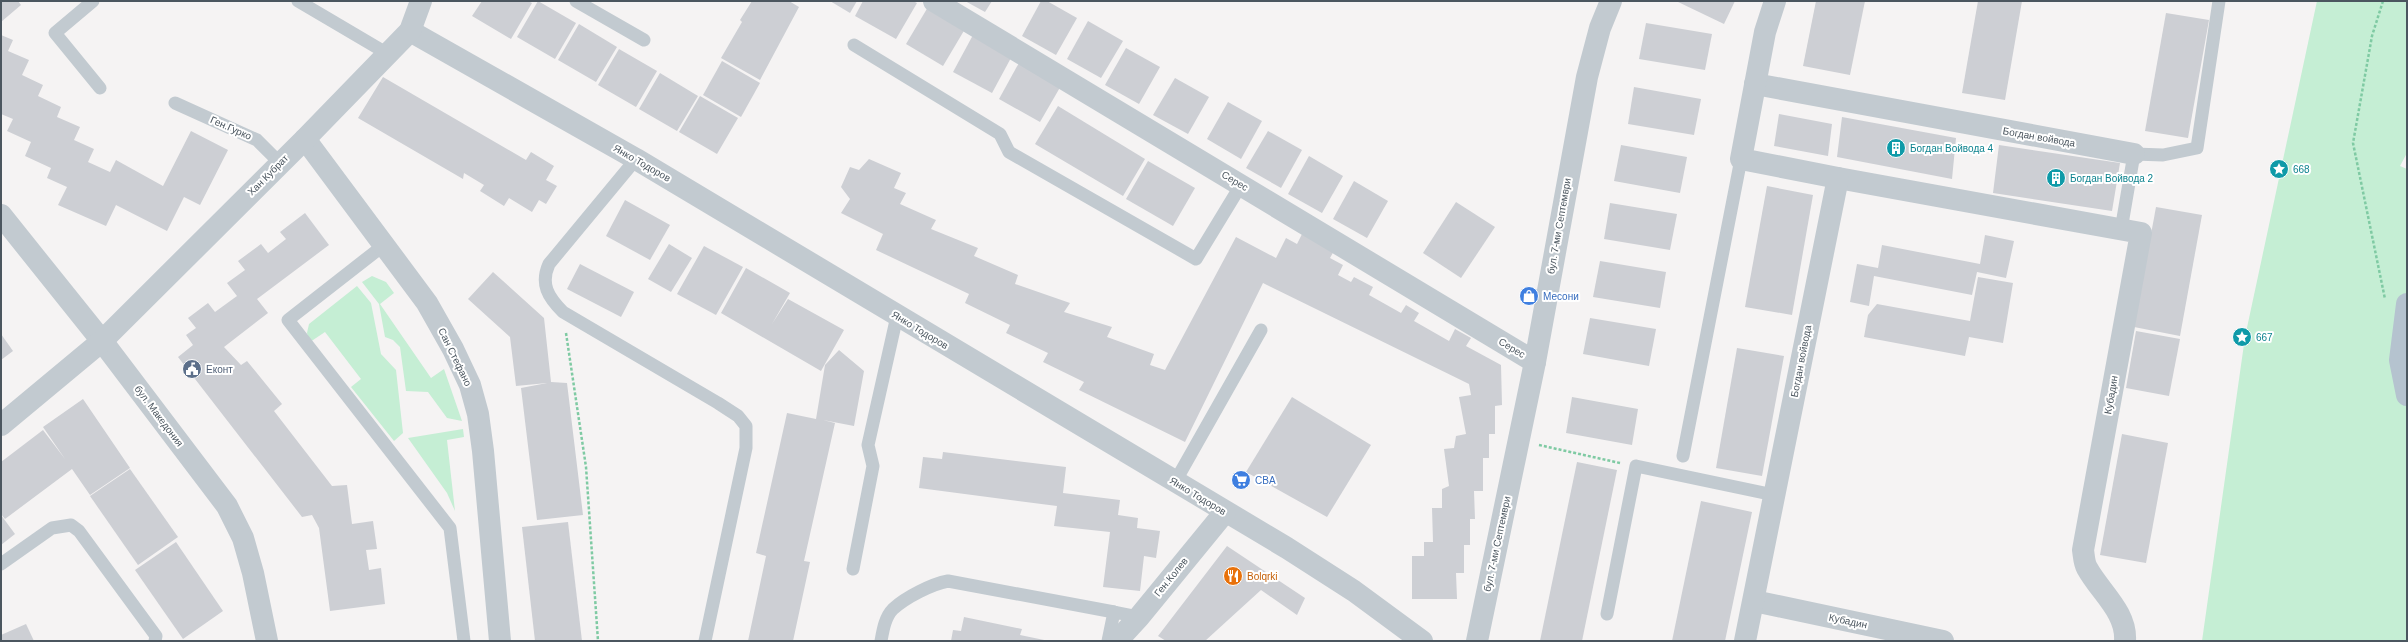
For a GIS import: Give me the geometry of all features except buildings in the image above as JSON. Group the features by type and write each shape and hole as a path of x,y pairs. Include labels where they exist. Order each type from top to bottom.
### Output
{"main road":[{"path":"2407,304 2400,360 2407,395"}],"street":[{"name":"Хан Кубрат","path":"1,425 102,341 305,139 410,31 421,1"},
{"name":"Серес","path":"934,1 1535,362"},
{"name":"бул. 7-ми Септември","path":"1477,641 1535,362 1586,77 1600,28 1610,1"},
{"path":"1775,1 1765,32 1741,160 2121,230"},
{"name":"Янко Тодоров","path":"410,31 636,159 1286,548 1354,592 1422,641"},
{"name":"Богдан войвода","path":"1755,84 2134,154"},
{"name":"Сан Стефано","path":"305,139 426,303 453,349 470,384 478,414 483,451 500,641"},
{"name":"Богдан войвода","path":"1745,641 1838,178"},
{"name":"бул. Македония","path":"1,215 102,341 227,506 243,538 251,566 267,641"},
{"name":"Кубадин","path":"2121,230 2141,233 2083,550 2086,567 2120,616 2125,641"},
{"name":"Ген.Колев","path":"1117,641 1139,617 1225,512"},
{"name":"Кубадин","path":"1754,601 1943,641"}],"lane":[{"path":"93,1 55,33 100,88"},
{"path":"298,1 388,54"},
{"path":"576,1 644,40"},
{"path":"2121,230 2134,154 2163,155 2197,148 2219,1"},
{"path":"854,45 1000,134 1009,152 1196,259 1241,185"},
{"name":"Ген.Гурко","path":"175,103 257,140 280,163"},
{"path":"636,159 549,264 544,274 544,286 550,299 563,312 718,403 738,416 746,426 746,448 705,641"},
{"path":"1683,456 1741,160"},
{"path":"384,245 288,320 450,528 464,641"},
{"path":"853,569 873,466 868,445 897,316"},
{"path":"1175,482 1261,330"},
{"path":"1608,614 1636,466 1774,495"},
{"path":"1,564 52,528 71,525 79,531 147,623 156,636 155,641"},
{"path":"881,641 886,620 893,610 934,583 948,580 1139,617"},
{"path":"1108,641 1114,612"}],"path":[{"path":"2383,1 2372,36 2353,143 2386,300"},
{"path":"563,312 586,467 598,641"},
{"path":"1518,441 1636,466"}],"green space":[{"path":"2317,1 2407,1 2407,153 2400,166 2407,169 2407,641 2202,641 2245,337"},
{"path":"372,276 386,282 394,293 380,304 431,378 444,369 462,421 447,418 428,392 406,391 400,347 393,340 385,337 379,304 362,282"},
{"path":"357,286 371,303 381,354 396,370 403,433 394,441 351,387 361,379 325,332 310,342 307,333 309,324"},
{"path":"463,429 464,437 447,440 455,511 447,493 408,438"}],"place":[{"name":"Богдан Войвода 4","path":"1896,148"},
{"name":"668","path":"2279,169"},
{"name":"Богдан Войвода 2","path":"2056,178"},
{"name":"Месони","path":"1529,296"},
{"name":"667","path":"2242,337"},
{"name":"Еконт","path":"192,369"},
{"name":"CBA","path":"1241,480"},
{"name":"Bolqrki","path":"1233,576"}]}
